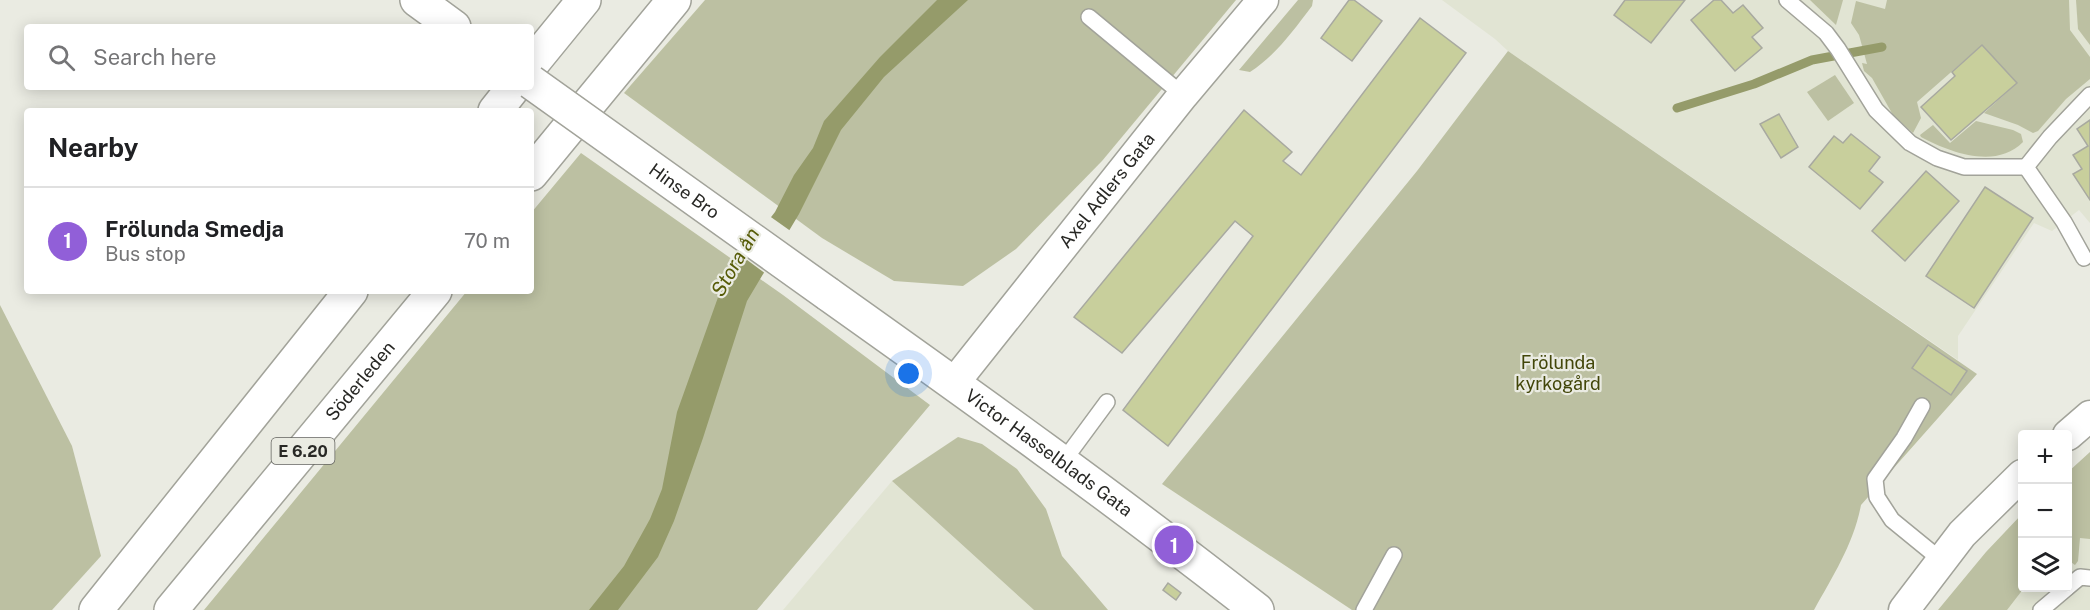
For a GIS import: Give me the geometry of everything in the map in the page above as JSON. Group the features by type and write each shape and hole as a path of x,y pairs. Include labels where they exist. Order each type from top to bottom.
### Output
{"main road":[{"path":"534,61 584,0"},
{"path":"534,170 674,0"},
{"path":"420,2 450,24"},
{"name":"Hinse Bro","path":"534,84 954,383"},
{"path":"497,108 512,90"},
{"path":"96,610 349,294"},
{"name":"Söderleden","path":"171,610 433,294"},
{"name":"Victor Hasselblads Gata","path":"954,383 1174,545 1257,610"}],"street":[{"name":"Axel Adlers Gata","path":"954,383 1183,95 1263,0"},
{"path":"2072,431 2090,416"},
{"path":"1904,610 1962,534 2018,479"}],"lane":[{"path":"1787,0 1812,19 1838,49 1876,110 1900,135 1923,152 1964,167 2026,167"},
{"path":"1089,17 1183,95"},
{"path":"2026,167 2050,136 2090,95"},
{"path":"2026,167 2064,222 2084,258"},
{"path":"1062,463 1107,402"},
{"path":"1922,406 1904,438 1875,479 1877,497 1892,520 1941,561"},
{"path":"1364,610 1394,555"},
{"path":"2072,583 2080,577 2090,578"},
{"path":"2041,610 2061,592"}],"shaded area":[{"path":"937,0 968,0 884,77 841,130 799,214 747,301 703,438 674,521 658,557 618,610 589,610 624,566 650,519 662,489 677,412 726,275 775,212 794,175 813,148 824,121 880,57"},
{"path":"1442,0 2090,0 2090,223 2079,210 2052,231 2034,223 1958,336 1958,360 1508,51"},
{"path":"892,481 1034,610 783,610"},
{"path":"2090,499 2090,610 1992,610 2018,591 2072,592 2072,519"}],"green space":[{"path":"705,0 1236,0 1102,161 1016,249 963,286 894,281 822,238 624,93"},
{"path":"1298,0 1313,0 1312,6 1291,33 1268,58 1250,72 1239,70"},
{"path":"1810,0 1843,0 1836,25"},
{"path":"1887,0 2069,0 2070,30 2090,57 2090,79 2066,99 2038,131 2033,133 1984,113 2017,83 1982,45 1917,102 1921,118 1913,133 1893,115 1872,78 1864,71 1862,63 1867,64 1859,35 1851,23 1856,1 1885,9"},
{"path":"2076,0 2090,0 2090,45 2078,29"},
{"name":"Frölunda kyrkogård","path":"1508,51 1977,374 1861,505 1848,546 1814,610 1352,610 1162,484 1417,171"},
{"path":"1835,75 1854,103 1828,121 1807,92"},
{"path":"1976,121 2013,130 2021,134 2023,142 2000,155 1986,157 1958,153 1932,143 1920,135 1933,125 1950,143"},
{"path":"581,153 783,295 930,405 757,610 204,610 465,294 534,294 534,209"},
{"path":"0,305 72,446 101,556 52,610 0,610"},
{"path":"958,437 982,444 1017,469 1046,509 1062,556 1108,610 1034,610 892,481"},
{"path":"2090,452 2090,539 2080,538 2078,561 2075,565 2072,563 2072,468"},
{"path":"2018,518 2018,592 2021,592 2007,610 1938,610 1986,552"}],"pier":[{"path":"768,215 792,232 766,274 739,254"}],"building":[{"path":"1349,0 1354,0 1382,21 1352,61 1321,38"},
{"path":"1625,0 1685,0 1651,43 1614,15"},
{"path":"1714,0 1721,0 1733,13 1743,5 1763,28 1752,37 1762,48 1735,71 1691,20"},
{"path":"1420,18 1466,53 1168,446 1123,410 1253,236 1235,221 1122,353 1074,317 1244,110 1292,152 1283,161 1301,175"},
{"path":"1982,45 2017,83 1951,140 1921,107 1955,76 1952,72"},
{"path":"1779,114 1798,147 1781,158 1760,124"},
{"path":"2090,120 2090,200 2073,174 2082,169 2073,155 2088,146 2077,129"},
{"path":"1851,134 1880,157 1869,171 1883,182 1860,209 1809,167 1834,136 1843,143"},
{"path":"1926,171 1959,201 1905,261 1872,231"},
{"path":"1985,187 2033,218 1974,308 1926,276"},
{"path":"1928,345 1967,371 1951,395 1912,368"},
{"path":"1168,583 1181,593 1176,600 1163,590"}],"waterway":[{"path":"1677,108 1754,84 1812,60 1882,47"}],"place":[{"name":"Frölunda Smedja","path":"1174,545"}],"water label":[{"name":"Stora ån","path":"735,262"}]}
